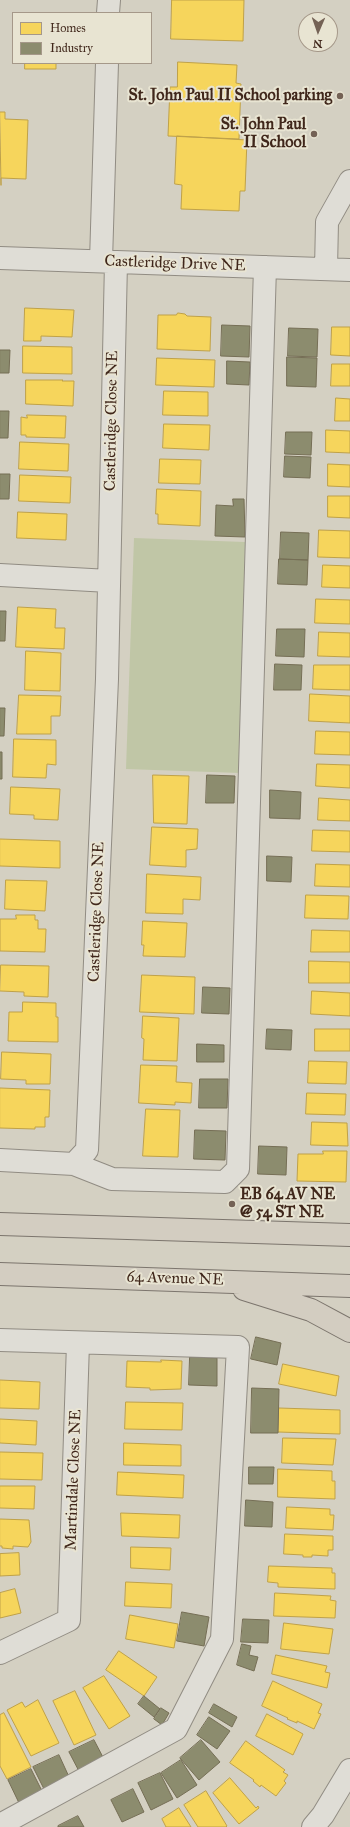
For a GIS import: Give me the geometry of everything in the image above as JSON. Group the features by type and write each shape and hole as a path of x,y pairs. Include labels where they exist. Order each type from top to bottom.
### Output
{"main road":[{"path":"0,1224 350,1235"},
{"name":"64 Avenue NE","path":"0,1274 216,1280 350,1286"},
{"path":"216,1280 311,1310 350,1331"}],"street":[{"path":"108,12 109,0"},
{"name":"Castleridge Close NE","path":"74,1164 87,1150 107,686 109,581 107,64"},
{"path":"326,269 327,222 350,181"},
{"name":"Castleridge Drive NE","path":"0,258 350,270"},
{"path":"0,1160 74,1164 112,1179 225,1182 238,1169 265,267"},
{"path":"0,575 109,581"},
{"path":"0,1340 238,1347 222,1639 176,1729 0,1825"},
{"name":"Martindale Close NE","path":"0,1654 69,1620 78,1343"},
{"path":"313,1827 323,1815 350,1770"}],"green space":[{"path":"134,538 245,542 240,773 126,769"}],"building: Homes":[{"path":"172,0 244,0 243,41 171,39"},
{"path":"178,62 237,65 236,83 241,84 239,139 168,136 170,87 177,87"},
{"path":"25,64 56,64 56,69 25,69"},
{"path":"0,112 5,112 5,119 28,120 26,179 1,178 1,185"},
{"path":"177,136 247,140 245,191 240,191 239,211 181,209 182,185 175,184"},
{"path":"25,308 74,310 72,337 41,336 41,341 24,341"},
{"path":"178,313 185,314 187,316 211,317 210,351 157,349 158,315 176,315"},
{"path":"332,327 350,327 350,356 331,355"},
{"path":"23,346 72,347 72,374 23,373"},
{"path":"157,358 215,360 214,387 156,385"},
{"path":"332,364 350,364 350,386 331,386"},
{"path":"26,380 74,381 73,406 26,404"},
{"path":"164,391 208,392 208,416 163,415"},
{"path":"336,398 350,399 350,421 335,421"},
{"path":"27,415 66,416 65,438 26,437 26,435 21,435 21,417 27,418"},
{"path":"164,424 210,425 209,450 163,448"},
{"path":"326,430 350,431 350,453 326,452"},
{"path":"20,442 69,444 68,471 19,469"},
{"path":"160,459 201,460 200,484 159,483"},
{"path":"328,464 350,465 350,487 328,486"},
{"path":"20,475 71,477 70,503 19,501"},
{"path":"157,489 201,491 200,526 158,524 158,514 156,514"},
{"path":"328,496 350,496 350,518 328,517"},
{"path":"18,512 67,514 66,540 17,538"},
{"path":"319,530 350,531 350,558 318,557"},
{"path":"323,565 350,566 350,588 322,587"},
{"path":"316,599 350,600 350,624 315,623"},
{"path":"18,607 56,609 55,628 65,628 64,649 16,647"},
{"path":"319,632 350,633 350,657 318,656"},
{"path":"26,651 61,653 60,691 25,690"},
{"path":"314,665 350,665 350,690 313,689"},
{"path":"310,694 350,696 350,723 309,721"},
{"path":"19,695 61,696 60,716 51,716 51,734 17,734"},
{"path":"316,731 350,732 350,755 315,754"},
{"path":"14,739 56,740 56,765 47,764 46,778 13,777"},
{"path":"317,764 350,765 350,788 316,786"},
{"path":"153,775 189,776 187,824 154,823"},
{"path":"11,787 60,789 58,820 34,819 34,815 10,814"},
{"path":"319,798 350,800 350,821 318,820"},
{"path":"152,827 198,829 197,849 186,850 186,867 150,865"},
{"path":"313,830 350,831 350,852 312,851"},
{"path":"0,839 60,841 60,868 0,866"},
{"path":"316,864 350,865 350,887 315,886"},
{"path":"147,874 201,877 200,900 183,899 183,914 146,913"},
{"path":"6,880 47,881 45,911 5,909"},
{"path":"306,895 349,896 348,919 305,918"},
{"path":"16,915 35,915 35,920 38,920 38,929 46,929 45,952 0,951 0,919 16,919"},
{"path":"143,921 187,923 185,957 143,956"},
{"path":"312,930 350,931 350,952 311,952"},
{"path":"309,961 350,962 350,983 309,983"},
{"path":"1,965 49,966 48,997 24,996 24,992 0,991"},
{"path":"142,975 195,977 194,1014 140,1012"},
{"path":"312,991 350,993 350,1016 311,1014"},
{"path":"23,1002 56,1003 56,1017 58,1017 58,1042 8,1041 9,1012 22,1012"},
{"path":"143,1016 179,1018 177,1061 143,1060"},
{"path":"315,1029 350,1029 350,1051 315,1051"},
{"path":"2,1052 51,1054 50,1084 26,1084 26,1080 1,1079"},
{"path":"309,1061 347,1062 346,1084 308,1083"},
{"path":"141,1065 177,1066 176,1082 192,1083 191,1103 175,1102 175,1105 139,1103"},
{"path":"0,1088 50,1090 49,1117 45,1117 45,1127 35,1127 35,1129 0,1128"},
{"path":"307,1093 346,1094 345,1115 306,1114"},
{"path":"146,1109 180,1110 178,1157 143,1156"},
{"path":"312,1122 347,1123 348,1146 311,1145"},
{"path":"323,1151 347,1151 346,1182 297,1181 298,1154 323,1154"},
{"path":"161,1360 182,1361 181,1389 150,1390 150,1388 126,1387 127,1361 161,1362"},
{"path":"283,1364 339,1376 336,1396 279,1384"},
{"path":"0,1380 40,1382 39,1409 0,1408"},
{"path":"126,1402 183,1403 182,1430 125,1429"},
{"path":"279,1408 340,1410 340,1434 278,1432"},
{"path":"0,1419 37,1421 36,1445 0,1443"},
{"path":"283,1438 336,1439 333,1465 282,1463"},
{"path":"124,1443 181,1445 181,1466 124,1465"},
{"path":"0,1452 43,1453 42,1480 0,1479"},
{"path":"278,1469 332,1471 332,1481 335,1481 335,1499 278,1497"},
{"path":"118,1472 184,1475 183,1498 117,1495"},
{"path":"0,1486 35,1486 34,1509 0,1508"},
{"path":"287,1507 330,1509 330,1515 334,1515 333,1530 286,1528"},
{"path":"121,1513 180,1515 179,1538 122,1536"},
{"path":"0,1519 29,1520 31,1542 28,1547 13,1546 13,1549 2,1548 2,1546 0,1546"},
{"path":"285,1534 333,1536 333,1550 328,1550 328,1556 312,1555 312,1557 303,1557 303,1555 284,1554"},
{"path":"131,1547 171,1548 170,1570 131,1568"},
{"path":"19,1553 20,1575 0,1576 0,1554"},
{"path":"269,1566 332,1568 332,1573 335,1573 335,1589 278,1587 278,1583 268,1582"},
{"path":"126,1582 172,1584 171,1608 125,1606"},
{"path":"15,1589 21,1613 0,1618 0,1593"},
{"path":"275,1593 331,1596 330,1600 336,1601 335,1618 274,1616"},
{"path":"130,1615 178,1624 174,1648 126,1639"},
{"path":"284,1623 333,1629 329,1654 281,1649"},
{"path":"119,1651 157,1677 144,1696 106,1670"},
{"path":"276,1655 327,1666 325,1672 330,1673 327,1688 272,1674"},
{"path":"104,1676 130,1716 109,1729 83,1688"},
{"path":"273,1681 322,1704 318,1713 321,1714 314,1729 297,1721 297,1723 287,1719 288,1718 262,1706"},
{"path":"75,1691 96,1735 74,1745 53,1701"},
{"path":"38,1700 59,1743 31,1756 7,1710 22,1702 25,1707"},
{"path":"4,1713 31,1767 7,1779 0,1766 0,1715"},
{"path":"267,1714 303,1734 293,1755 256,1736"},
{"path":"246,1741 285,1770 283,1772 288,1775 284,1781 286,1783 276,1796 261,1785 260,1787 253,1781 254,1780 230,1763"},
{"path":"230,1778 256,1808 258,1806 259,1808 239,1824 213,1793"},
{"path":"206,1791 227,1826 226,1827 198,1827 184,1805"},
{"path":"179,1808 191,1827 166,1827 162,1819"}],"building: Industry":[{"path":"222,325 250,326 249,357 221,356"},
{"path":"289,328 318,329 317,357 288,356"},
{"path":"0,350 10,350 9,373 0,373"},
{"path":"287,357 317,358 316,387 287,386"},
{"path":"227,361 250,362 249,385 227,384"},
{"path":"0,411 9,411 8,438 0,438"},
{"path":"286,432 312,432 311,455 285,454"},
{"path":"285,456 311,457 310,478 284,477"},
{"path":"0,474 10,474 9,499 0,499"},
{"path":"233,499 244,499 245,537 215,536 216,505 233,506"},
{"path":"281,532 309,533 308,560 280,559"},
{"path":"279,559 308,560 307,585 278,584"},
{"path":"0,611 6,611 5,641 0,641"},
{"path":"277,629 305,629 304,657 276,656"},
{"path":"275,664 302,665 301,690 274,690"},
{"path":"0,708 5,708 4,736 0,736"},
{"path":"0,752 2,752 2,779 0,779"},
{"path":"207,775 235,776 234,803 206,803"},
{"path":"270,790 301,792 300,819 270,818"},
{"path":"267,856 292,857 291,882 267,881"},
{"path":"203,987 230,988 229,1014 202,1013"},
{"path":"267,1029 292,1030 291,1050 266,1049"},
{"path":"197,1044 224,1045 224,1062 197,1062"},
{"path":"200,1079 228,1079 227,1108 199,1108"},
{"path":"195,1130 226,1131 225,1160 194,1159"},
{"path":"259,1146 287,1147 286,1175 258,1174"},
{"path":"256,1337 281,1343 277,1365 251,1359"},
{"path":"190,1357 217,1358 217,1386 189,1385"},
{"path":"252,1388 279,1389 278,1433 251,1433"},
{"path":"249,1467 274,1467 273,1484 249,1484"},
{"path":"246,1500 273,1502 272,1527 245,1526"},
{"path":"182,1612 209,1617 204,1646 177,1641"},
{"path":"243,1619 269,1620 268,1643 241,1642"},
{"path":"242,1644 251,1646 249,1655 258,1657 254,1671 237,1665"},
{"path":"144,1696 160,1709 154,1717 138,1704"},
{"path":"214,1704 237,1717 232,1727 209,1713"},
{"path":"161,1708 169,1713 162,1725 154,1719"},
{"path":"209,1717 230,1731 217,1749 197,1735"},
{"path":"94,1740 106,1763 81,1775 69,1752"},
{"path":"201,1740 220,1762 199,1780 180,1758"},
{"path":"59,1755 70,1779 45,1791 33,1767"},
{"path":"181,1760 197,1785 177,1798 161,1773"},
{"path":"31,1769 42,1791 19,1803 8,1780"},
{"path":"160,1773 173,1799 151,1810 138,1783"},
{"path":"133,1789 144,1812 122,1822 111,1800"},
{"path":"78,1816 84,1827 58,1827 58,1826"}],"place":[{"name":"St. John Paul II School parking","path":"340,96"},
{"name":"St. John Paul II School","path":"314,134"},
{"name":"EB 64 AV NE @ 54 ST NE","path":"232,1204"}]}
